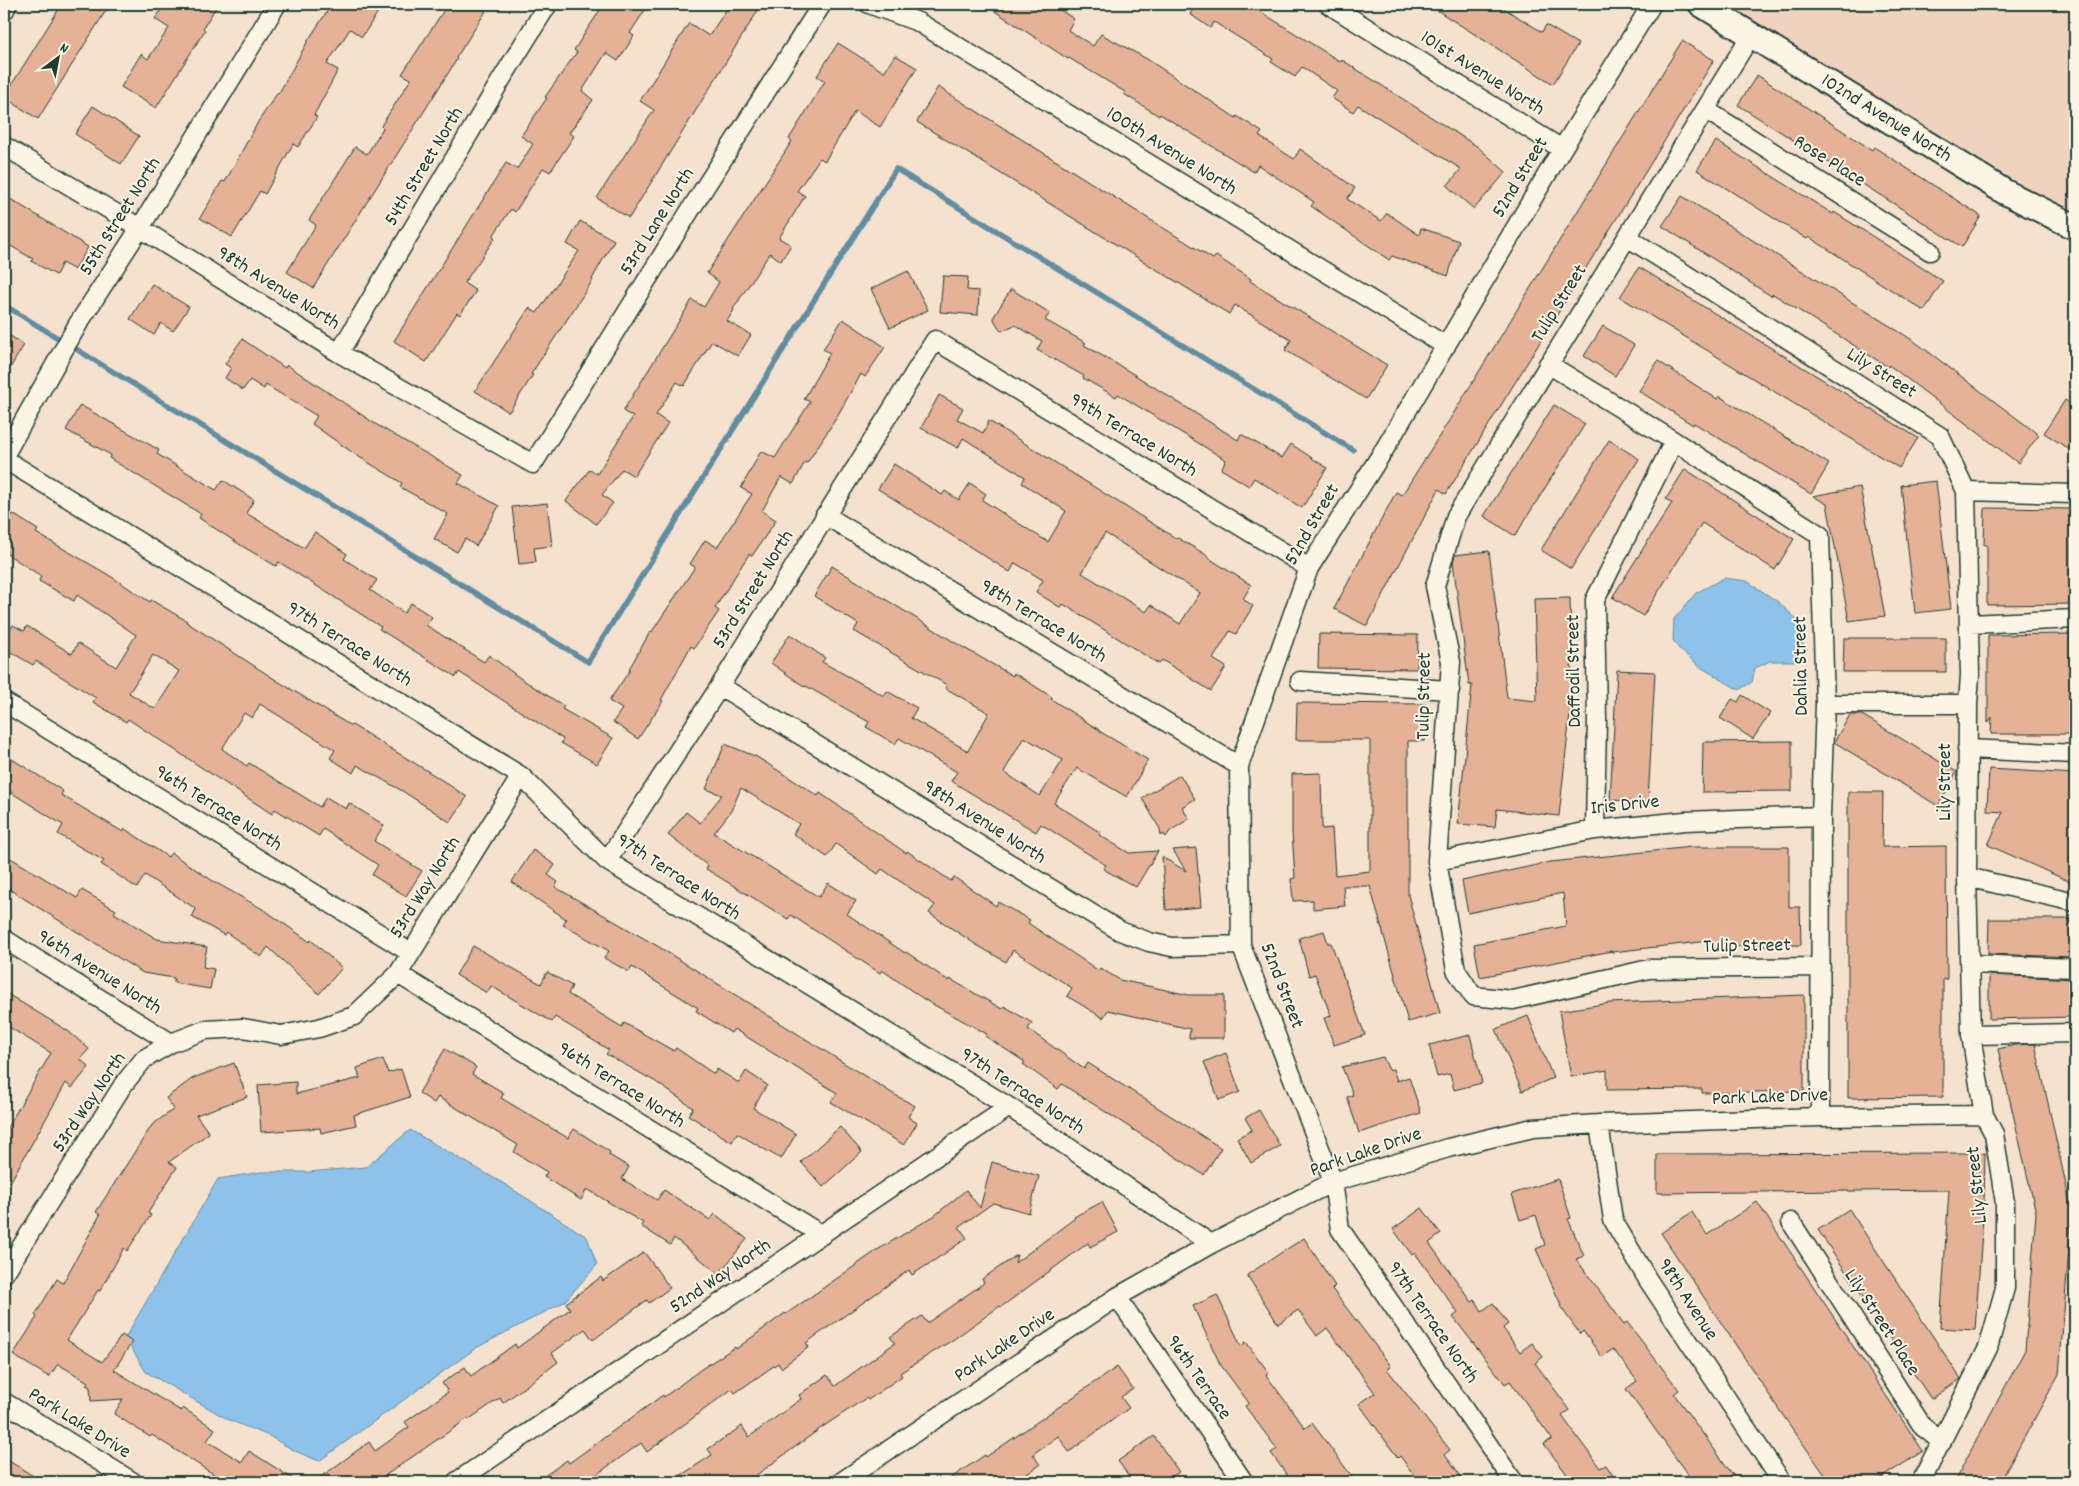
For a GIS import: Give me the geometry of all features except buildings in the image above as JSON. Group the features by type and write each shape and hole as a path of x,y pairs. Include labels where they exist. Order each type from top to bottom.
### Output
{"street":[{"path":"4,11 8,4"},
{"name":"55th Street North","path":"4,457 78,324 140,228 277,4"},
{"name":"54th Street North","path":"339,353 548,4"},
{"name":"53rd Lane North","path":"533,464 691,209 822,4"},
{"name":"100th Avenue North","path":"868,4 918,22 1446,346"},
{"name":"101st Avenue North","path":"1328,4 1562,149"},
{"name":"52nd Street","path":"1333,1182 1241,945 1239,766 1309,568 1446,346 1562,149 1652,4"},
{"name":"102nd Avenue North","path":"1701,4 2006,192 2075,227"},
{"name":"Tulip Street","path":"1751,35 1456,516 1435,586 1451,662 1437,861 1456,970 1473,996 1513,1000 1649,969 1821,967"},
{"name":"Rose Place","path":"1706,110 1930,251"},
{"name":"98th Avenue North","path":"4,146 140,228 339,353 533,464"},
{"name":"Lily Street","path":"1626,237 1940,436 1966,492 1970,624 1967,749 1967,877 1971,1035 1984,1115 1994,1134 2005,1203 2004,1288 1988,1348 1921,1482"},
{"name":"53rd Street North","path":"607,861 720,686 935,340"},
{"name":"99th Terrace North","path":"935,340 1309,568"},
{"name":"Dahlia Street","path":"1548,364 1674,441 1820,535 1826,704 1821,816 1820,1117"},
{"name":"Daffodil Street","path":"1594,830 1597,720 1595,600 1674,441"},
{"name":"97th Terrace North","path":"4,457 521,776 607,861 1009,1107 1211,1244"},
{"path":"1966,492 2075,494"},
{"name":"98th Terrace North","path":"825,515 1239,766"},
{"path":"1970,624 2075,619"},
{"path":"1300,681 1450,690"},
{"name":"98th Avenue North","path":"720,686 1120,931 1149,942 1172,947 1241,945"},
{"name":"96th Terrace North","path":"4,702 411,953"},
{"path":"1826,704 1968,704"},
{"path":"1967,749 2075,754"},
{"name":"53rd Way North","path":"4,1274 123,1084 144,1060 171,1043 205,1030 243,1028 281,1035 319,1028 354,1016 398,974 521,776"},
{"name":"Iris Drive","path":"1437,861 1594,830 1685,821 1821,816"},
{"path":"1967,877 2075,902"},
{"name":"96th Avenue North","path":"4,939 171,1043"},
{"path":"1970,964 2075,968"},
{"name":"96th Terrace North","path":"398,974 822,1235"},
{"path":"1971,1035 2075,1033"},
{"name":"52nd Way North","path":"456,1482 1009,1107"},
{"name":"Park Lake Drive","path":"841,1482 1116,1297 1211,1244 1333,1182 1448,1148 1533,1128 1820,1117 1984,1115"},
{"name":"98th Avenue","path":"1599,1124 1614,1220 1648,1280 1782,1482"},
{"name":"97th Terrace North","path":"1333,1182 1340,1228 1514,1482"},
{"name":"Lily Street Place","path":"1790,1222 1923,1428 1942,1442"},
{"name":"96th Terrace","path":"1116,1297 1244,1482"},
{"name":"Park Lake Drive","path":"4,1402 133,1482"}],"shaded area":[{"path":"1724,4 2075,4 2075,215 2066,211"}],"water":[{"path":"1724,578 1747,581 1778,602 1803,625 1803,647 1795,661 1770,661 1755,668 1752,682 1739,690 1702,668 1679,649 1673,640 1674,619 1696,593"},
{"path":"410,1130 506,1185 587,1237 597,1265 564,1302 476,1348 319,1461 295,1451 269,1436 229,1420 146,1372 125,1338 218,1179 261,1172 308,1172 366,1167"}],"waterway":[{"path":"4,305 588,662 896,169 1353,450"}]}
